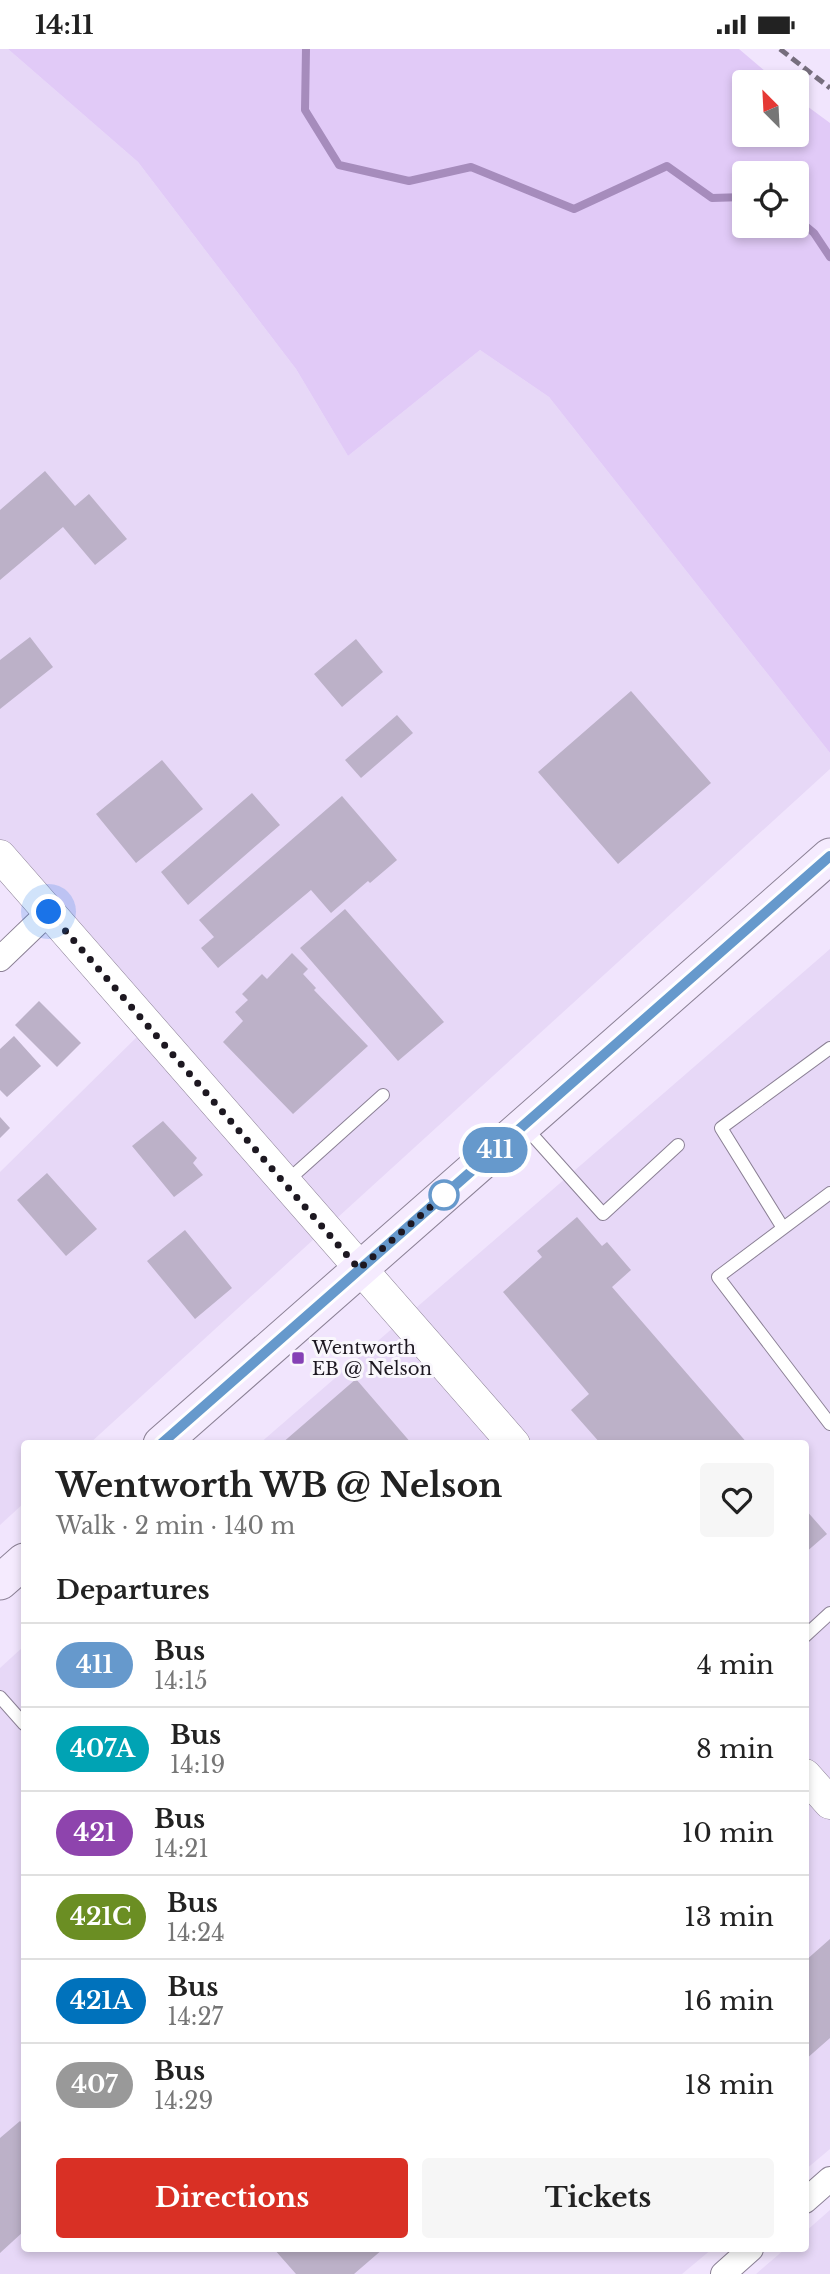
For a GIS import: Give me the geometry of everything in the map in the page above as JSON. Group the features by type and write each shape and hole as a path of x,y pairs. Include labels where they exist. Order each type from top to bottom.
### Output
{"main road":[{"path":"166,1440 830,856"},
{"path":"0,1582 21,1564"}],"street":[{"path":"0,856 510,1440"},
{"path":"0,959 49,912"},
{"path":"809,1779 830,1803"},
{"path":"809,2197 830,2179"},
{"path":"723,2274 748,2252"}],"lane":[{"path":"783,1228 720,1128 830,1048"},
{"path":"286,1182 383,1095"},
{"path":"523,1125 603,1214 678,1145"},
{"path":"830,1193 718,1277 830,1424"},
{"path":"809,1632 830,1613"},
{"path":"0,1697 21,1714"}],"shaded area":[{"path":"0,49 8,49 138,162 296,369 348,456 480,350 549,397 830,753 830,769 93,1440 21,1440 21,1506 0,1525 0,1172 149,1025 0,848"},
{"path":"8,49 739,49 764,70 732,70 732,147 809,147 809,108 830,123 830,753 549,397 480,350 348,456 296,369 138,162"},
{"path":"830,949 830,2149 809,2167 809,1440 264,1440"},
{"path":"21,1649 21,2252 708,2252 682,2274 0,2274 0,1668"},
{"path":"830,2210 830,2274 756,2274 782,2252 809,2252 809,2228"}],"building":[{"path":"45,471 75,506 89,494 127,539 95,565 63,527 0,580 0,510"},
{"path":"30,637 53,667 0,709 0,660"},
{"path":"356,639 383,672 342,707 314,674"},
{"path":"631,691 711,783 618,864 538,772"},
{"path":"397,715 413,733 361,778 345,760"},
{"path":"162,760 203,809 136,863 96,814"},
{"path":"252,793 280,825 188,905 161,872"},
{"path":"342,796 397,860 331,913 311,890 218,968 201,948 214,937 199,920"},
{"path":"345,909 444,1022 398,1061 300,948"},
{"path":"292,953 308,969 303,974 316,988 314,990 368,1046 293,1114 223,1042 243,1021 235,1012 248,1000 242,994 262,974 267,979"},
{"path":"39,1001 81,1043 57,1067 15,1025"},
{"path":"14,1036 41,1066 7,1097 0,1090 0,1049"},
{"path":"0,1117 10,1128 0,1138"},
{"path":"163,1121 197,1158 193,1163 203,1175 174,1197 132,1146"},
{"path":"47,1173 97,1229 66,1256 17,1200"},
{"path":"577,1217 602,1246 607,1242 631,1270 612,1287 745,1440 597,1440 571,1410 589,1394 503,1292 542,1257 537,1251"},
{"path":"185,1230 232,1288 195,1319 147,1261"},
{"path":"356,1379 409,1440 286,1440"},
{"path":"809,1514 827,1534 809,1550"},
{"path":"830,1939 830,2038 809,2056 809,1957"},
{"path":"21,2122 21,2234 0,2253 0,2138"},
{"path":"277,2252 380,2252 354,2274 296,2274"}],"waterway":[{"path":"306,49 305,110 339,165 409,181 471,167 574,209 667,166 712,198 732,197"},
{"path":"809,229 830,257"}],"railway":[{"path":"780,49 830,88"}],"bus line":[{"name":"411","path":"166,1440 830,856"}],"place":[{"name":"Wentworth EB @ Nelson","path":"298,1358"}],"route":[{"path":"49,912 359,1269 444,1195"}]}
